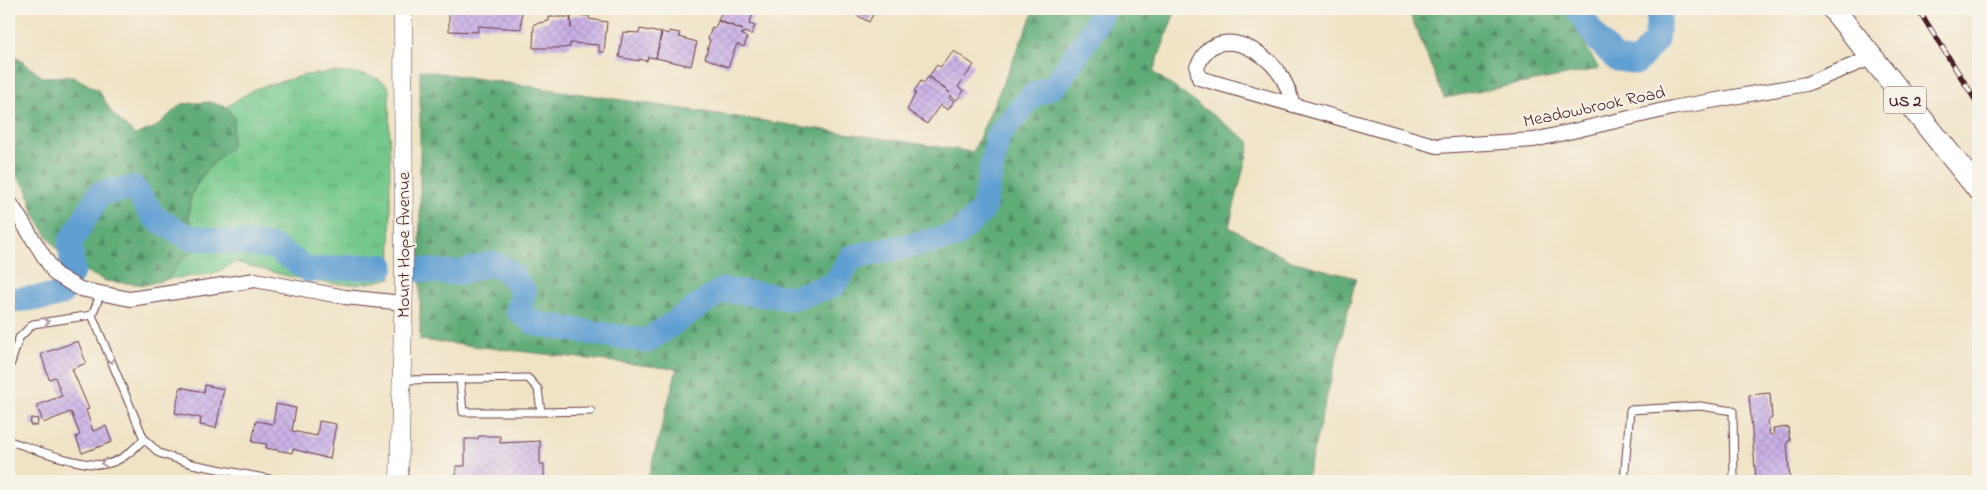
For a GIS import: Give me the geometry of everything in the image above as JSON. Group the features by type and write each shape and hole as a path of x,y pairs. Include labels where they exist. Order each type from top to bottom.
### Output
{"main road":[{"name":"US 2","path":"1833,9 1978,189"}],"street":[{"name":"Mount Hope Avenue","path":"399,481 403,303 403,9"},
{"name":"Meadowbrook Road","path":"1293,105 1280,73 1267,60 1246,46 1226,42 1209,49 1197,67 1199,78 1293,105 1437,146 1534,140 1672,108 1806,84 1871,58"},
{"path":"9,201 55,274 80,289 130,299 255,280 345,297 403,303"}],"lane":[{"path":"101,293 92,315 144,439 158,453 192,464 280,481"},
{"path":"9,369 19,338 33,324 92,315"},
{"path":"401,380 528,378 538,389 541,412"},
{"path":"460,380 464,412 592,411"},
{"path":"1624,481 1630,410 1700,406 1733,411 1734,481"},
{"path":"9,441 84,463 106,464 126,456 144,439"}],"green space":[{"path":"1035,9 1176,9 1153,72 1250,142 1229,227 1291,261 1356,278 1306,481 647,481 677,369 420,340 420,70 973,152"},
{"path":"1408,9 1565,9 1599,69 1444,98"},
{"path":"9,52 43,77 73,76 99,91 112,113 135,135 156,127 181,104 209,102 226,107 234,117 231,147 201,177 191,196 189,217 203,245 184,257 168,279 145,285 106,281 68,263 47,236 33,212 27,188 9,170"},
{"path":"334,72 372,76 389,88 391,278 372,282 333,284 294,277 236,262 213,274 168,279 183,256 203,245 190,220 189,206 191,196 201,177 231,146 234,117 226,107 254,89 305,75"}],"building":[{"path":"449,9 522,9 521,29 478,26 478,32 449,31"},
{"path":"723,9 755,9 749,24 755,26 751,35 745,32 741,34 747,38 744,47 737,44 728,67 705,58 712,27 715,28 718,21 743,30 718,20"},
{"path":"846,9 876,9 869,22"},
{"path":"579,15 607,22 604,52 599,52 599,45 570,43 570,47 533,48 534,24 549,21 549,17 570,17 571,29 571,16"},
{"path":"640,29 661,33 656,58 648,57 647,61 639,59 639,61 619,57 623,32 639,33"},
{"path":"669,31 680,33 679,37 697,42 691,66 656,58 662,32 669,34"},
{"path":"954,51 974,65 958,87 964,91 957,100 951,96 949,98 954,101 948,110 940,105 927,124 907,110 916,93 914,91 921,81 924,83 928,77 950,93 929,76 937,65 940,67"},
{"path":"78,341 86,363 72,369 89,409 86,410 93,431 106,426 112,442 82,453 76,437 80,435 71,412 43,423 37,405 62,396 55,377 49,379 41,354"},
{"path":"205,385 224,389 216,428 200,425 201,418 175,413 180,387 204,392"},
{"path":"1770,393 1772,418 1768,421 1770,435 1774,435 1773,429 1788,427 1790,441 1787,442 1790,481 1756,481 1749,395"},
{"path":"276,404 296,408 292,431 317,436 319,421 336,424 330,459 293,449 292,453 266,448 267,444 252,442 256,421 273,424"},
{"path":"31,418 38,419 37,426 30,425"},
{"path":"479,436 500,436 500,443 540,441 540,464 544,464 544,481 456,481 456,466 465,466 465,439 478,439"}],"waterway":[{"path":"421,270 457,273 493,263 510,273 524,292 518,310 536,324 647,341 722,290 792,298 834,285 852,257 956,236 983,210 998,136 1032,96 1055,85 1089,36 1104,9"},
{"path":"1577,9 1596,38 1616,59 1637,62 1656,40 1660,9"},
{"path":"9,300 50,297 61,294 73,270 70,243 100,193 134,188 155,218 188,237 274,247 308,270 382,266"}],"railway":[{"path":"1918,9 1978,104"}]}
